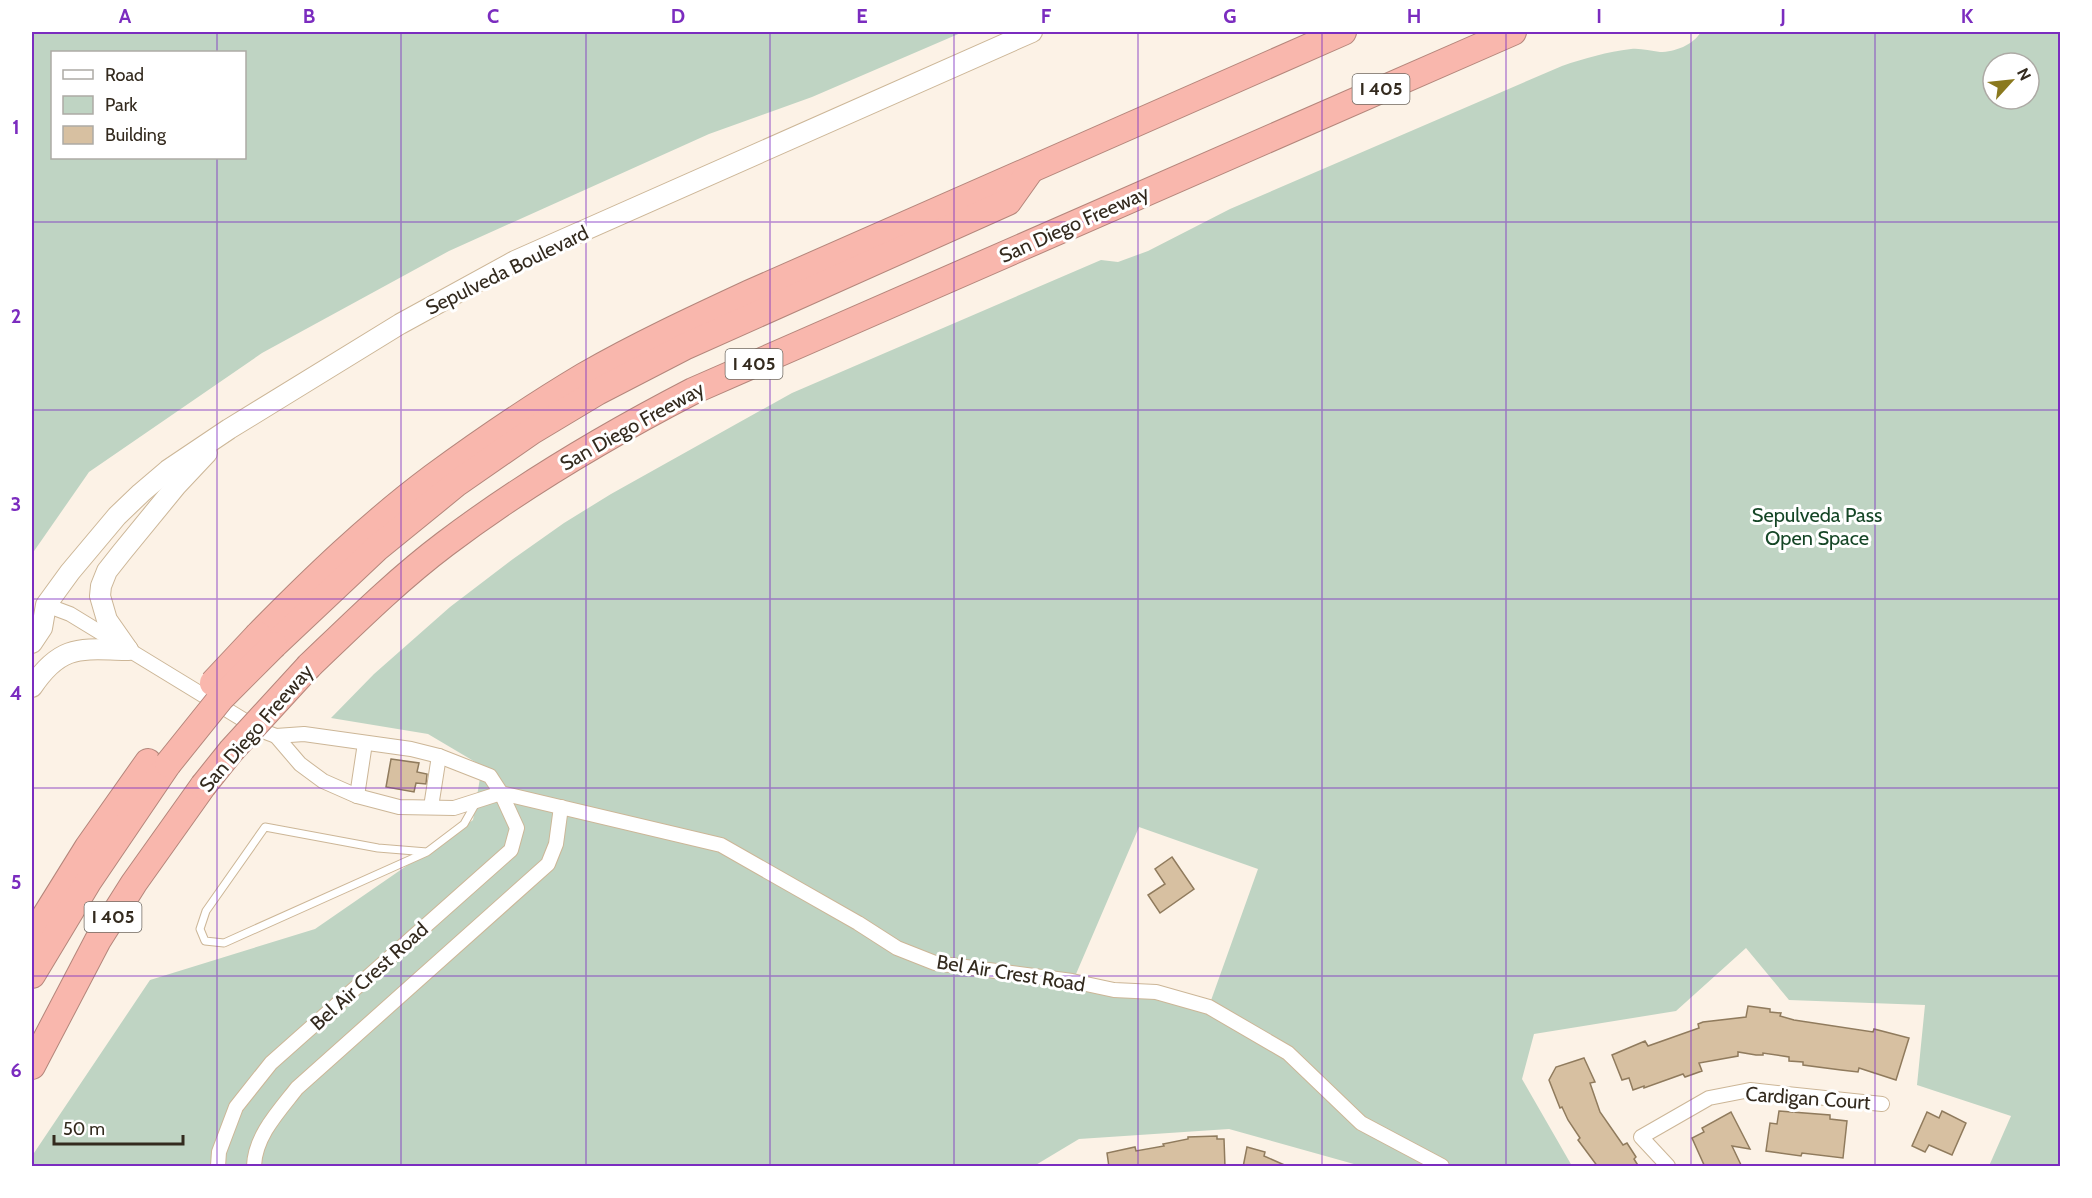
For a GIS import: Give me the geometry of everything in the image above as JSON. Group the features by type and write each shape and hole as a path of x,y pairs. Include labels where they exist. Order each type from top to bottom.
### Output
{"highway":[{"name":"I 405","path":"32,937 88,847 160,759 211,685 266,640 340,554 432,478 499,430 584,376 679,326 1343,32"},
{"name":"San Diego Freeway","path":"33,1061 98,940 158,847 203,786 309,666 373,604 444,545 563,463 626,426 693,391 1513,32"},
{"path":"32,975 160,759"}],"main road":[{"name":"Sepulveda Boulevard","path":"39,608 133,501 168,470 229,429 400,324 515,261 1032,32"},
{"path":"128,650 107,620 100,596 107,571 176,486 229,429"},
{"path":"32,643 42,628 39,608"},
{"path":"32,687 53,660 74,651 128,650"}],"street":[{"name":"Bel Air Crest Road","path":"39,608 70,614 260,730 276,736 304,734 411,749 439,756 490,776 501,793 517,828 511,850 271,1063 237,1107 219,1152 219,1167"},
{"name":"Bel Air Crest Road","path":"276,736 300,764 323,781 357,796 399,807 454,808 501,793 721,845 858,923 897,948 936,963 1072,981 1114,990 1156,992 1209,1007 1288,1053 1361,1123 1442,1167"},
{"path":"357,796 365,742"},
{"path":"431,807 439,756"},
{"name":"Bel Air Crest Road","path":"254,1167 268,1125 297,1088 548,864 556,844 561,807"},
{"name":"Cardigan Court","path":"1668,1167 1641,1137 1709,1098 1750,1090 1882,1104"}],"lane":[{"path":"427,852 378,848 265,827 206,911 200,929 205,941 224,943 427,852 464,824 477,801"}],"green space":[{"path":"32,32 963,32 812,97 709,134 449,251 262,353 89,472 32,554"},
{"name":"Sepulveda Pass Open Space","path":"1701,32 2060,32 2060,1166 1989,1166 2011,1116 1917,1085 1925,1005 1789,1000 1746,948 1676,1011 1534,1034 1522,1079 1572,1166 1361,1166 1229,1129 1079,1139 1034,1166 32,1166 32,1156 150,980 315,929 473,820 482,766 428,734 331,718 374,674 450,607 564,523 611,494 792,393 1101,260 1118,262 1148,251 1230,209 1562,66 1613,52 1631,49 1672,51 1688,44","holes":["1139,827 1258,869 1209,1006 1073,981"]}],"building":[{"path":"391,759 419,763 417,772 427,774 426,784 416,783 414,792 386,787"},
{"path":"1172,857 1194,889 1160,913 1148,895 1165,884 1155,869"},
{"path":"1748,1006 1770,1009 1770,1012 1781,1013 1780,1016 1794,1020 1873,1032 1874,1029 1909,1038 1896,1080 1859,1068 1858,1072 1803,1065 1803,1062 1789,1061 1789,1057 1738,1052 1738,1056 1699,1063 1702,1071 1685,1077 1683,1074 1644,1088 1644,1086 1633,1090 1629,1078 1622,1080 1612,1055 1645,1041 1648,1046 1699,1028 1698,1024 1703,1022 1746,1017"},
{"path":"1584,1058 1595,1082 1590,1083 1600,1112 1623,1145 1627,1143 1639,1167 1598,1167 1578,1140 1580,1138 1562,1107 1560,1108 1549,1080 1556,1067"},
{"path":"1779,1111 1830,1115 1830,1119 1847,1121 1843,1158 1802,1153 1801,1156 1766,1151 1770,1123 1777,1124"},
{"path":"1942,1111 1966,1123 1952,1155 1929,1145 1925,1152 1912,1146 1927,1112 1939,1118"},
{"path":"1731,1112 1750,1149 1732,1146 1742,1167 1705,1167 1692,1138 1704,1132 1702,1128"},
{"path":"1217,1136 1217,1139 1224,1139 1225,1167 1109,1167 1107,1153 1135,1147 1136,1151 1164,1146 1163,1144 1188,1139 1188,1137"},
{"path":"1247,1147 1265,1152 1264,1156 1289,1167 1243,1167"}]}
